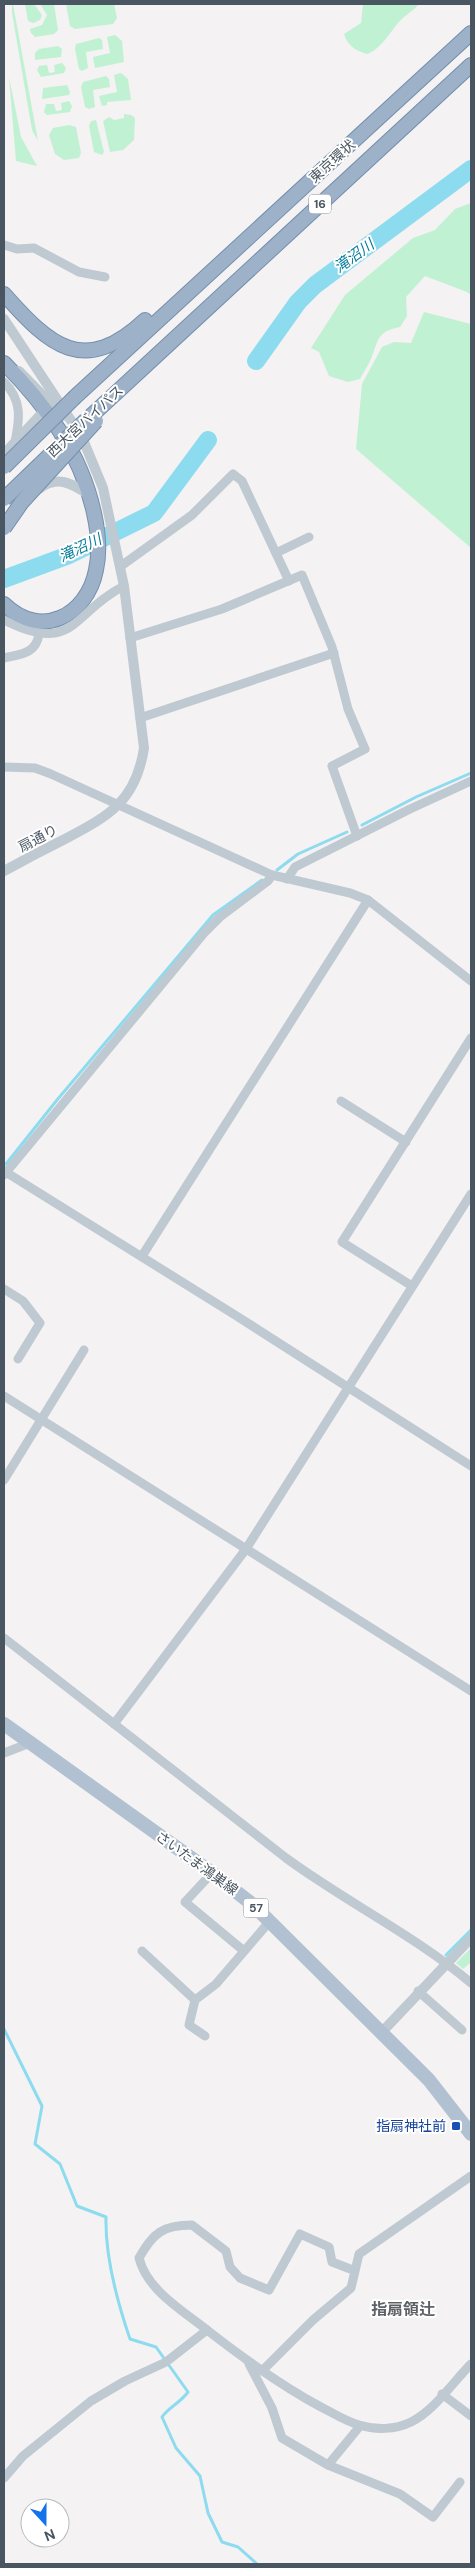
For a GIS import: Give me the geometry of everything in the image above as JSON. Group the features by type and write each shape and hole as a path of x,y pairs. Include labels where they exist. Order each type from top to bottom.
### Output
{"highway":[{"name":"東京環状","path":"144,328 224,248 282,207 471,34"},
{"name":"東京環状","path":"93,418 141,369 471,65"},
{"path":"4,294 44,336 65,348 87,351 99,349 144,328"},
{"name":"西大宮バイパス","path":"4,467 144,328"},
{"path":"4,363 46,408 67,442 89,495 94,511 98,541 96,570 85,598 75,610 54,621 44,622 27,619 4,604"},
{"path":"4,528 22,502 93,418"},
{"name":"西大宮バイパス","path":"4,499 93,418"}],"main road":[{"name":"さいたま鴻巣線","path":"4,1724 212,1873 270,1921 429,2080 471,2134"}],"street":[{"path":"4,245 17,249 34,248 79,272 105,277"},
{"path":"4,319 54,392 91,459"},
{"path":"4,357 53,404 91,459"},
{"path":"4,382 18,402 19,419 15,442"},
{"path":"4,454 46,408"},
{"name":"扇通り","path":"4,870 108,815 131,790 141,763 144,748 121,566 110,513 91,459"},
{"path":"121,566 192,515 233,474 242,481 289,581"},
{"path":"4,515 48,482 77,486 89,495"},
{"path":"276,553 309,537"},
{"path":"130,638 222,609 302,575 334,653 348,709 365,749 332,766 357,836"},
{"path":"4,620 28,632 39,634 61,631 70,628 112,592 124,586"},
{"path":"4,658 29,652 34,648 39,634"},
{"path":"140,718 334,653"},
{"path":"4,767 35,768 272,876 350,893 368,900 471,980"},
{"path":"287,879 295,867 471,781"},
{"path":"272,876 220,917 205,932 4,1173 142,1256 471,1466"},
{"path":"142,1256 368,900"},
{"path":"412,1286 342,1242 471,1038"},
{"path":"341,1101 406,1142"},
{"path":"114,1724 246,1549 471,1194"},
{"path":"4,1289 23,1301 40,1323 18,1359"},
{"path":"4,1480 84,1350"},
{"path":"4,1396 471,1691"},
{"path":"4,1638 320,1883 447,1961 471,1983"},
{"path":"4,1753 30,1743"},
{"path":"212,1873 185,1902 244,1951"},
{"path":"205,2036 189,2025 195,2000 216,1984 270,1921"},
{"path":"382,2032 418,1991 471,1938"},
{"path":"142,1951 195,2000"},
{"path":"418,1991 462,2030"},
{"path":"262,2371 312,2320 351,2288 359,2254 471,2176"},
{"path":"354,2270 332,2262 329,2247 300,2234 269,2290 240,2278 230,2267 226,2251 192,2225 170,2227 154,2235 139,2258 146,2277 165,2296 248,2362 302,2396 360,2426 398,2427 412,2421 424,2413 471,2364"},
{"path":"4,2478 23,2456 91,2401 125,2381 166,2362 207,2330"},
{"path":"248,2362 272,2408 282,2438 328,2466 400,2494 433,2517 460,2482"},
{"path":"442,2394 471,2416"},
{"path":"328,2466 360,2426"}],"green space":[{"path":"13,4 38,141 32,130"},
{"path":"25,4 34,4 42,15 40,20 33,23 28,21"},
{"path":"40,4 54,4 58,30 54,34 35,37 30,29 42,25 47,15"},
{"path":"66,4 114,4 117,18 113,24 75,29 70,26"},
{"path":"363,4 419,4 400,20 381,44 368,54 360,52 353,47 347,41 344,34 361,23"},
{"path":"115,35 122,41 124,62 95,68 93,57 110,53 107,37"},
{"path":"99,38 102,40 103,49 86,52 88,68 82,71 79,69 75,49 76,44"},
{"path":"58,46 62,49 61,57 35,60 35,53 39,49"},
{"path":"62,63 66,68 64,73 41,77 37,70 39,66 47,65 49,73 55,72 54,65"},
{"path":"121,73 128,79 131,100 107,102 107,105 102,106 99,96 117,92 114,75"},
{"path":"106,76 109,79 110,87 93,90 95,107 89,109 85,107 81,87 83,82"},
{"path":"9,77 21,137 37,166 16,161"},
{"path":"67,85 70,92 69,95 42,99 43,88"},
{"path":"69,101 72,106 70,112 47,115 44,112 46,104 54,104 56,111 62,110 61,103"},
{"path":"124,114 135,118 134,140 123,150 110,152 103,121 109,117 114,120 124,118"},
{"path":"96,120 104,152 102,155 94,152 89,126 91,121"},
{"path":"69,125 76,127 81,153 79,158 64,160 55,154 49,135 53,128"},
{"path":"471,203 471,295 425,276 406,297 407,316 400,327 386,332 379,338 370,361 360,379 348,382 329,376 319,352 311,348 345,295 413,238 435,230 455,209"},
{"path":"424,312 471,324 471,548 356,449 362,384 382,347 394,342 411,343"},
{"path":"471,1948 471,1962 463,1969 456,1963"}],"waterway":[{"name":"滝沼川","path":"256,361 298,302 315,285 471,169"},
{"name":"滝沼川","path":"4,579 69,555 154,513 208,440"},
{"path":"362,825 416,797 471,773"},
{"path":"277,870 298,854 347,832"},
{"path":"6,1164 57,1100 213,915 262,880"},
{"path":"446,1955 471,1930"},
{"path":"4,2029 42,2106 35,2144 60,2164 77,2206 106,2217 106,2232 113,2279 130,2339 156,2347 188,2392 162,2417 176,2448 200,2476 208,2513 222,2542 238,2547 257,2564"}],"place":[{"name":"指扇神社前","path":"456,2126"}],"district":[{"name":"指扇領辻","path":"403,2309"}]}
